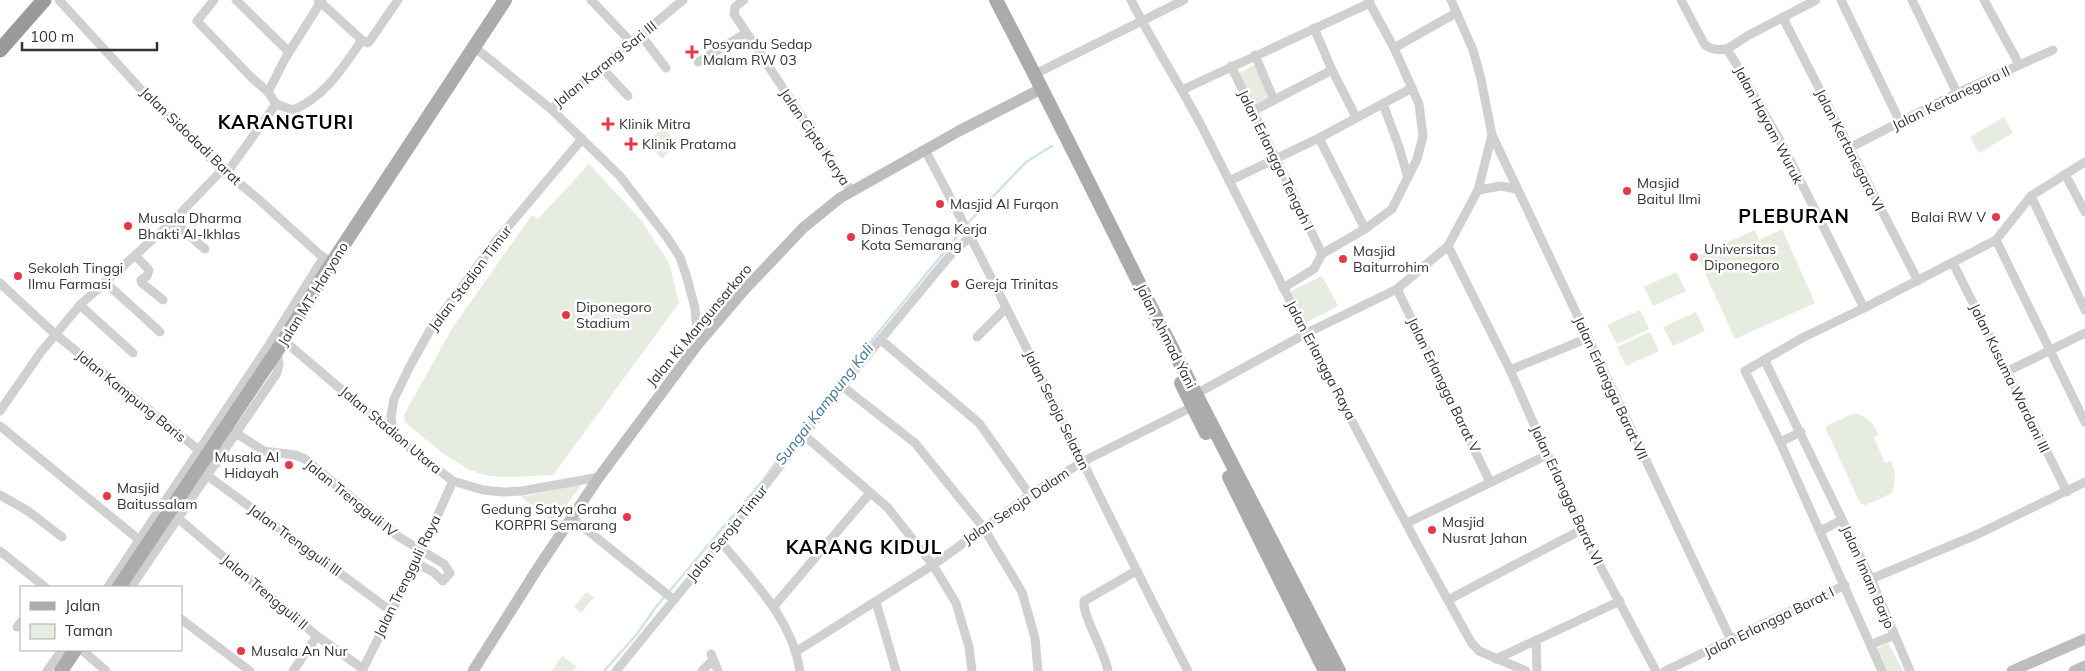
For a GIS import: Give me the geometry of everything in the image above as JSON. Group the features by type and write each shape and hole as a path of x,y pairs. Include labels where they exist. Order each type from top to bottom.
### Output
{"highway":[{"path":"0,50 44,0"}],"main road":[{"name":"Jalan MT. Haryono","path":"123,585 143,544 174,515 203,473 207,458 230,430 295,312 327,261 505,0"},
{"name":"Jalan Ahmad Yani","path":"990,0 1040,90 1194,400 1339,671"},
{"name":"Jalan Ahmad Yani","path":"996,0 1032,76"},
{"name":"Jalan Ki Mangunsarkoro","path":"473,671 536,571 599,477 698,344 746,288 804,228 851,191 1040,90"},
{"name":"Jalan Ahmad Yani","path":"1194,400 1218,455 1325,671"},
{"path":"2012,671 2085,639"},
{"path":"61,671 67,653"},
{"path":"2074,671 2085,666"}],"street":[{"name":"Jalan Sidodadi Barat","path":"59,0 146,95 224,172 256,197 327,261"},
{"path":"214,0 197,21 251,78 268,92 276,104 293,110 314,99 339,72 362,40"},
{"path":"236,0 289,52"},
{"path":"268,92 289,52 321,1 367,43 398,0"},
{"path":"592,0 630,42"},
{"name":"Jalan Karang Sari III","path":"550,109 683,0"},
{"name":"Jalan Cipta Karya","path":"744,0 735,7 734,12 851,191"},
{"name":"Jalan Erlangga Raya","path":"1131,0 1182,90 1283,288 1448,600 1475,647 1496,659 1526,671"},
{"path":"1032,76 1184,0"},
{"path":"1448,246 1478,190 1492,136 1481,79 1473,50 1451,0"},
{"path":"1682,0 1704,44 1709,48 1718,50 1727,49 1749,35 1816,0"},
{"path":"1841,0 1900,122"},
{"path":"1912,0 1957,93"},
{"path":"1984,0 2019,64"},
{"path":"1182,90 1369,1 1394,48 1419,104 1423,136 1408,178 1392,209 1322,254 1314,269 1283,288"},
{"path":"1394,48 1456,13"},
{"name":"Jalan Kertanegara VI","path":"1783,18 1918,281"},
{"path":"1314,28 1332,70 1356,117"},
{"path":"698,62 746,33"},
{"path":"640,34 666,68"},
{"path":"473,46 550,109 620,176 666,236 680,257 695,308 698,344"},
{"name":"Jalan Hayam Wuruk","path":"1727,49 1783,146 1864,308"},
{"name":"Jalan Kertanegara II","path":"1849,148 1957,93 2053,50"},
{"path":"1255,55 1274,100"},
{"name":"Jalan Erlangga Tengah I","path":"1231,66 1322,254"},
{"path":"601,67 628,96"},
{"path":"1252,111 1332,70"},
{"path":"1229,181 1319,138 1412,88"},
{"path":"0,411 55,334 80,305 224,172 276,104"},
{"path":"1383,104 1408,178"},
{"name":"Jalan Erlangga Barat VII","path":"1492,136 1731,640"},
{"path":"1319,138 1365,228"},
{"name":"Jalan Stadion Timur","path":"393,434 391,416 394,399 430,330 496,241 582,139"},
{"name":"Jalan Seroja Selatan","path":"925,150 970,234 1136,572 1188,671"},
{"path":"1765,361 1802,338 1996,240 2031,196 2085,162"},
{"path":"2064,174 2085,212"},
{"path":"1478,190 1501,186 1516,189"},
{"path":"2031,196 2085,310"},
{"path":"173,221 204,249"},
{"name":"Jalan Seroja Timur","path":"616,671 721,542 842,386 970,234"},
{"path":"1996,240 2085,422"},
{"name":"Jalan Seroja Dalam","path":"797,650 933,565 983,527 1082,462 1194,400 1307,333 1397,288 1448,246"},
{"name":"Jalan Erlangga Barat VI","path":"1448,246 1510,370 1581,530 1656,671"},
{"path":"135,255 149,270 141,280 142,283 163,300"},
{"name":"Jalan Kusuma Wardani III","path":"1953,263 2008,370 2067,492"},
{"path":"105,282 160,332"},
{"name":"Jalan Kampung Baris","path":"0,283 55,334 207,458"},
{"name":"Jalan Erlangga Barat V","path":"1397,288 1490,482"},
{"path":"80,305 133,353"},
{"path":"977,337 1006,308"},
{"path":"2008,370 2085,333"},
{"path":"1510,370 1588,338"},
{"path":"881,340 979,423 1030,495"},
{"path":"0,426 143,544 207,458 279,342"},
{"name":"Jalan Stadion Utara","path":"279,342 453,481 483,490 503,492 522,491 599,477"},
{"name":"Jalan Imam Barjo","path":"1882,671 1872,644 1780,442 1745,371 1765,361 1871,579 1910,671"},
{"path":"842,386 915,443 983,527 1022,592 1035,638 1038,671"},
{"name":"Jalan Trengguli IV","path":"230,430 264,451 296,455 305,459 398,537 444,564 450,573 445,581 443,581 433,572 416,563"},
{"path":"1780,442 1801,432"},
{"path":"805,436 888,508 933,565 956,603 969,647 972,671"},
{"path":"1407,523 1547,454"},
{"name":"Jalan Trengguli III","path":"203,473 391,611"},
{"name":"Jalan Trengguli Raya","path":"362,670 416,563 453,481"},
{"path":"1871,579 1976,535 2085,482"},
{"path":"774,606 870,493"},
{"path":"0,495 28,511 62,537"},
{"path":"123,585 174,515"},
{"name":"Jalan Trengguli II","path":"174,515 317,636 362,670"},
{"path":"572,518 673,599"},
{"name":"Jalan Imam Barjo","path":"1820,531 1842,520"},
{"path":"1448,600 1581,530"},
{"path":"721,542 774,606 797,650 800,671"},
{"path":"0,551 44,586"},
{"path":"1108,671 1102,649 1084,609 1084,601 1136,572"},
{"name":"Jalan Erlangga Barat I","path":"1666,671 1845,585"},
{"path":"1496,659 1620,601"},
{"path":"876,602 896,671"},
{"path":"182,620 250,671"},
{"name":"Jalan Imam Barjo","path":"1872,644 1894,635"},
{"path":"293,671 317,636"},
{"path":"1536,640 1537,671"},
{"path":"83,651 106,671"},
{"path":"47,671 67,653"},
{"path":"702,671 712,657 718,671"}],"green space":[{"path":"1254,65 1272,98 1256,107 1238,74"},
{"path":"2004,117 2013,133 1979,153 1970,137"},
{"path":"663,128 678,143 662,159 647,143"},
{"name":"Diponegoro Stadium","path":"589,164 641,220 669,263 679,303 553,475 506,477 478,473 456,462 434,446 405,422 404,415 453,327 532,215 538,219"},
{"path":"1782,229 1815,303 1735,339 1697,256 1755,230 1759,240"},
{"path":"1676,272 1686,291 1653,306 1644,287"},
{"path":"1322,276 1338,306 1305,323 1291,291"},
{"path":"1640,310 1649,329 1617,344 1607,325"},
{"path":"1696,312 1705,331 1673,346 1663,327"},
{"path":"1650,332 1659,351 1626,366 1617,347"},
{"path":"1855,413 1867,419 1874,427 1878,435 1874,438 1885,463 1891,461 1895,473 1892,493 1866,505 1860,503 1826,429 1828,425"},
{"path":"583,483 553,522 521,497"},
{"path":"586,592 594,597 581,613 574,607"},
{"path":"1888,643 1903,671 1887,671 1876,649"},
{"path":"562,656 577,667 574,671 552,671"}],"waterway":[{"name":"Sungai Kampung Kali","path":"967,224 1026,162 1052,146"},
{"name":"Sungai Kampung Kali","path":"837,385 964,228"},
{"name":"Sungai Kampung Kali","path":"604,671 637,634 656,607 764,479 786,448 808,423"}],"place":[{"name":"Posyandu Sedap Malam RW 03","path":"692,52"},
{"name":"Klinik Mitra","path":"608,124"},
{"name":"Klinik Pratama","path":"631,144"},
{"name":"Masjid Baitul Ilmi","path":"1627,191"},
{"name":"Masjid Al Furqon","path":"940,204"},
{"name":"Balai RW V","path":"1996,217"},
{"name":"Musala Dharma Bhakti Al-Ikhlas","path":"128,226"},
{"name":"Dinas Tenaga Kerja Kota Semarang","path":"851,237"},
{"name":"Universitas Diponegoro","path":"1694,257"},
{"name":"Masjid Baiturrohim","path":"1343,259"},
{"name":"Sekolah Tinggi Ilmu Farmasi","path":"18,276"},
{"name":"Gereja Trinitas","path":"955,284"},
{"name":"Diponegoro Stadium","path":"566,315"},
{"name":"Musala Al Hidayah","path":"289,465"},
{"name":"Masjid Baitussalam","path":"107,496"},
{"name":"Gedung Satya Graha KORPRI Semarang","path":"627,517"},
{"name":"Masjid Nusrat Jahan","path":"1432,530"},
{"name":"Musala An Nur","path":"241,651"}],"district":[{"name":"KARANGTURI","path":"286,122"},
{"name":"PLEBURAN","path":"1794,216"},
{"name":"KARANG KIDUL","path":"864,547"}]}
